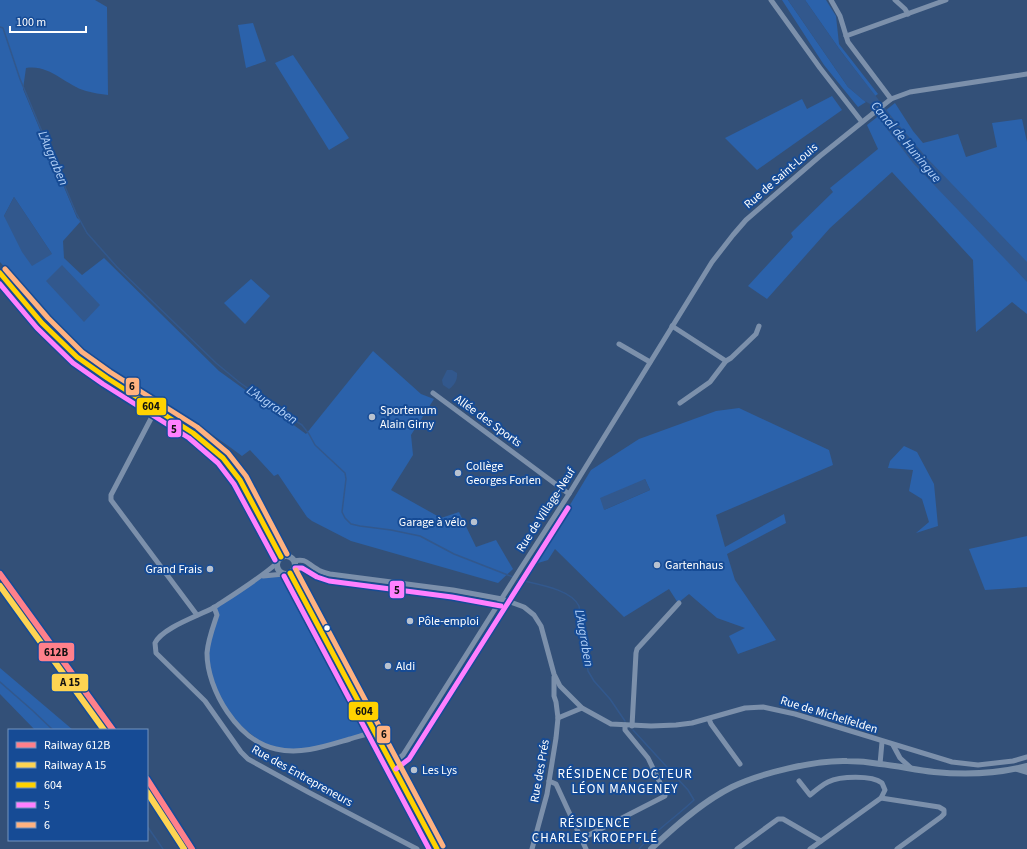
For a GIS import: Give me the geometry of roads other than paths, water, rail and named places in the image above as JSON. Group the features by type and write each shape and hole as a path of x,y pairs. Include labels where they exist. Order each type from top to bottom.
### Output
{"main road":[{"path":"0,273 46,326 75,355 115,385 186,428 224,458 236,473 281,557"},
{"path":"287,573 294,569 294,561 289,556 281,557 277,563 280,571 287,573 437,849"},
{"path":"651,849 689,815 732,788 748,780 779,771 822,762 846,761 958,774 983,773 1017,769 1027,766"},
{"path":"1017,769 1027,772"}],"street":[{"path":"771,0 820,68 862,122"},
{"path":"831,0 840,16 848,42 889,100 910,92 1027,74"},
{"path":"895,0 906,9 908,14"},
{"path":"846,36 946,0"},
{"name":"Rue de Saint-Louis","path":"712,262 746,220 820,156 889,100"},
{"name":"Rue de Village-Neuf","path":"392,764 403,755 569,494 712,262"},
{"path":"672,326 726,361"},
{"path":"680,404 710,382 726,361 756,334 759,326"},
{"path":"619,344 650,362"},
{"name":"Allée des Sports","path":"434,393 569,494"},
{"path":"156,409 111,496 111,500 197,615"},
{"name":"Rue de Michelfelden","path":"294,561 302,560 308,562 317,570 330,574 453,590 502,599 527,609 538,621 543,632 554,674 560,686 582,708 611,724 632,726 676,725 709,719 745,708 763,707 795,714 893,745"},
{"name":"Rue des Entrepreneurs","path":"277,563 214,607 159,637 155,642 154,649 158,656 205,701 244,756 308,792 418,849"},
{"name":"Rue des Entrepreneurs","path":"256,579 267,575 287,573"},
{"path":"632,726 637,650 679,603"},
{"path":"214,607 218,615 208,641 207,653 208,667 213,686 227,712 249,736 264,746 275,749 299,751 311,750 374,731"},
{"name":"Rue des Prés","path":"532,849 549,781 556,738 558,718 554,696 554,674"},
{"path":"554,696 560,686"},
{"path":"558,718 582,708"},
{"path":"709,719 740,764"},
{"path":"581,839 665,796 665,793 648,758 625,730 625,725"},
{"path":"880,764 882,742"},
{"path":"893,745 952,762 978,765 1012,761 1027,757"},
{"path":"893,745 900,758 911,768"},
{"path":"799,781 810,795 824,784 837,779 874,779 879,781 884,786 884,793 881,798 810,849"},
{"path":"549,781 556,784 561,802 585,849"},
{"path":"881,798 939,807 944,810 944,814 941,817 897,849"},
{"path":"737,849 778,819 783,820 821,841"}],"water":[{"name":"Canal de Huningue","path":"788,0 805,0 840,50 892,117 927,158 1027,262 1027,282 913,163 884,125 879,114 870,104 848,87"},
{"path":"14,197 52,254 32,266 22,252 4,216"},
{"path":"62,265 100,305 84,322 46,281"},
{"path":"447,370 452,370 457,373 455,382 449,389 443,385 442,380"},
{"path":"645,479 650,490 604,510 600,498"}],"waterway":[{"name":"L'Augraben","path":"0,27 3,28 20,79 76,213 87,233 117,267 216,363 275,408 302,425 315,445 345,473 346,479 342,512 345,518 351,524 420,536 454,554 513,577"},
{"name":"L'Augraben","path":"516,579 560,591 568,595 579,606 588,671 625,721"},
{"path":"0,682 52,729"},
{"name":"L'Augraben","path":"633,730 688,790 694,800 639,849"},
{"path":"148,827 163,849"}],"rail line":[{"name":"612B","path":"0,574 112,729"},
{"name":"612B","path":"148,781 192,849"}],"place":[{"name":"Sportenum Alain Girny","path":"372,417"},
{"name":"Collège Georges Forlen","path":"458,473"},
{"name":"Garage à vélo","path":"474,522"},
{"name":"Gartenhaus","path":"657,565"},
{"name":"Grand Frais","path":"210,569"},
{"name":"Pôle-emploi","path":"410,621"},
{"name":"Aldi","path":"388,666"},
{"name":"Les Lys","path":"414,770"}],"district":[{"name":"RÉSIDENCE DOCTEUR LÉON MANGENEY","path":"625,782"},
{"name":"RÉSIDENCE CHARLES KROEPFLÉ","path":"595,830"}]}
